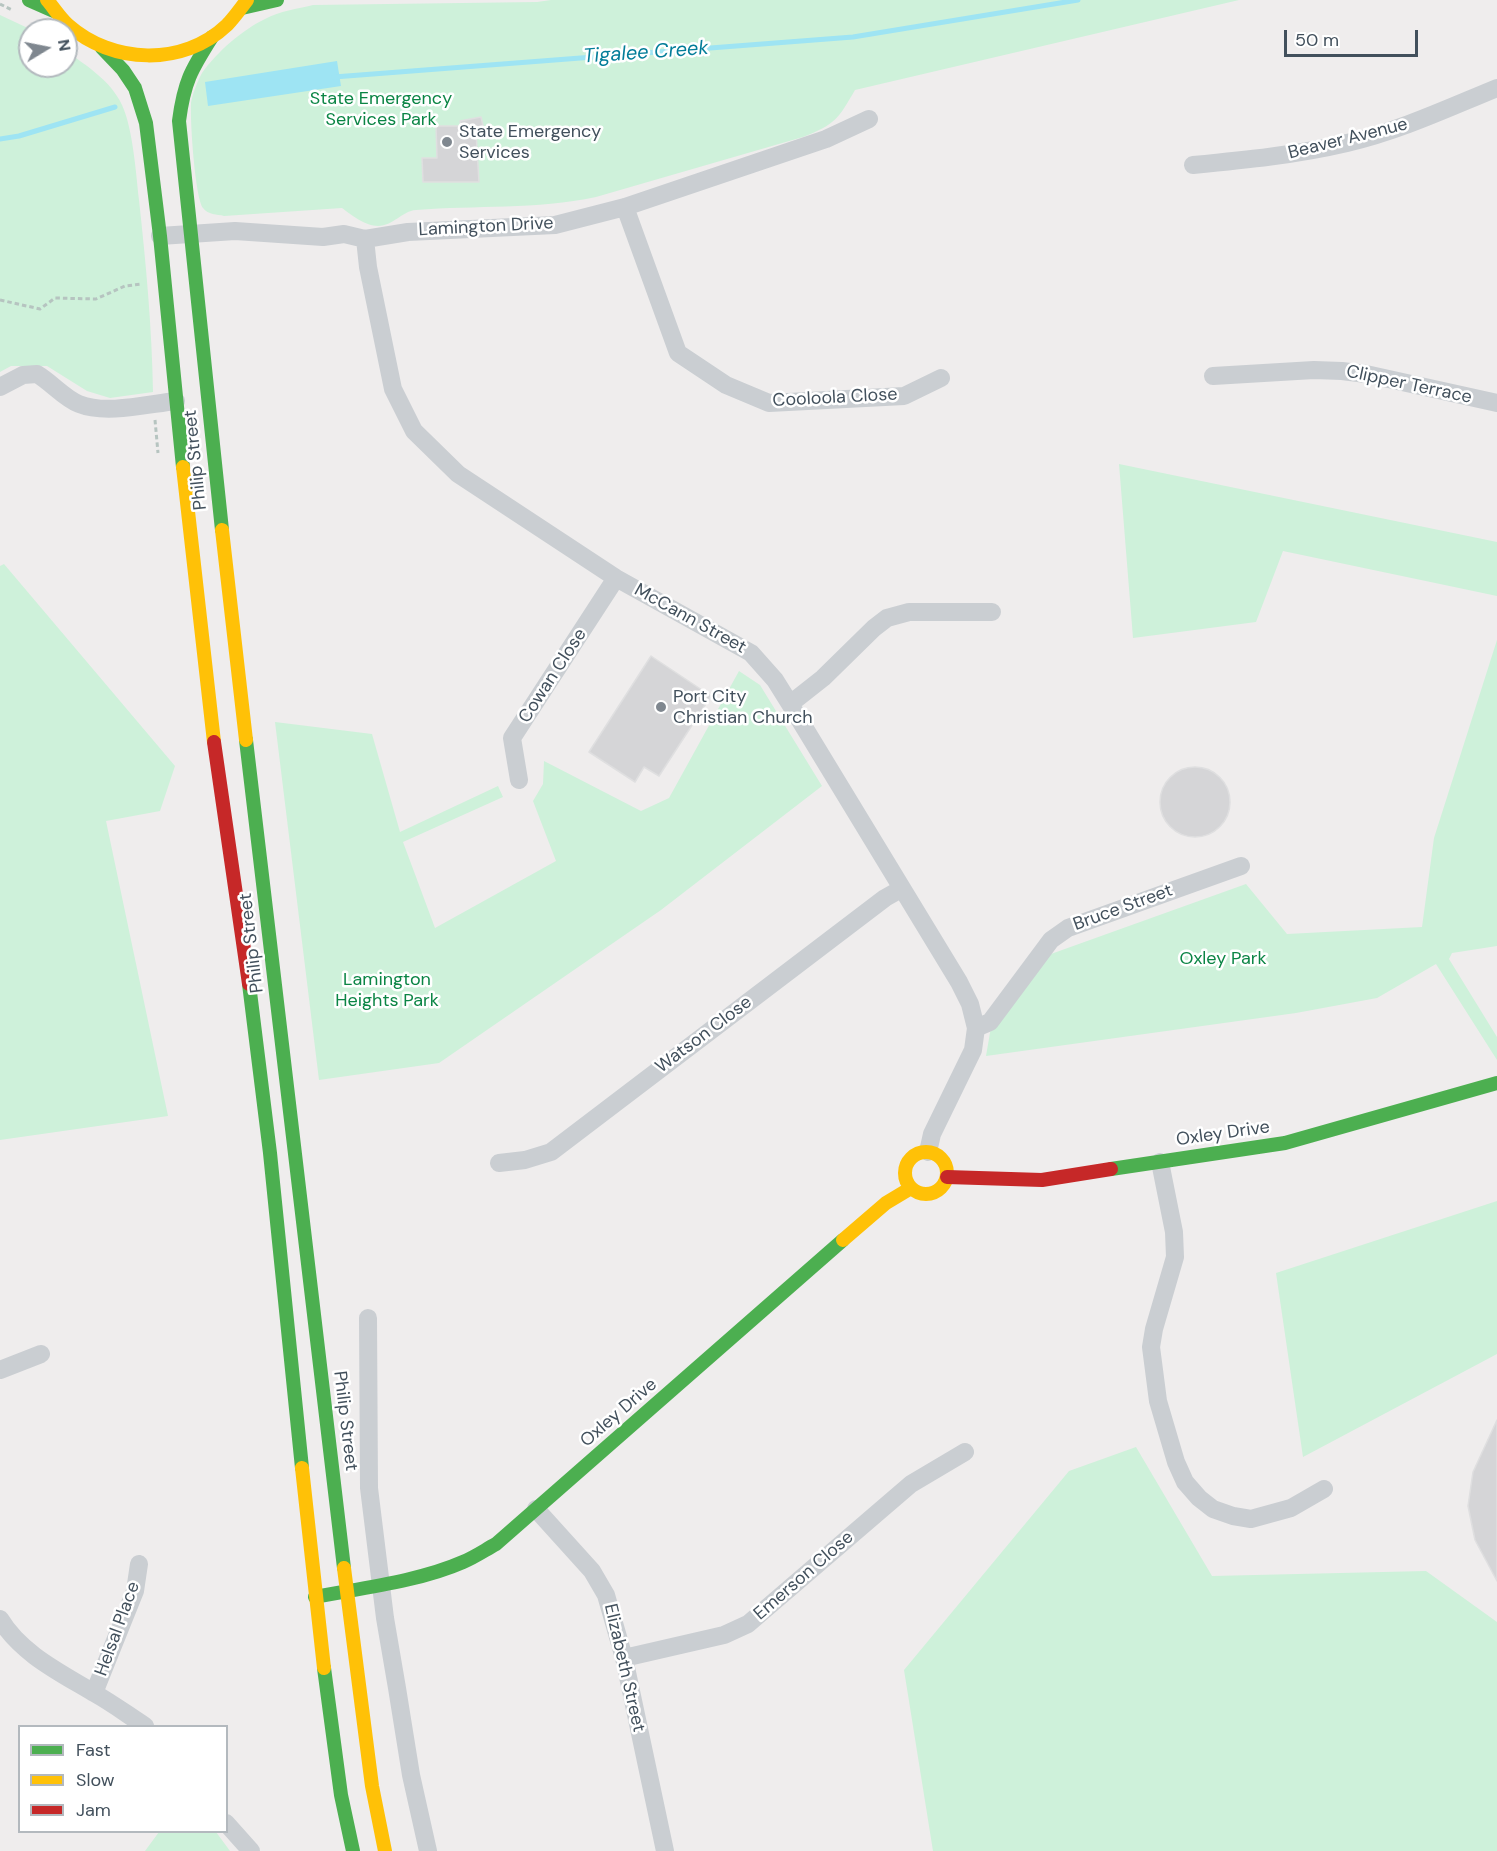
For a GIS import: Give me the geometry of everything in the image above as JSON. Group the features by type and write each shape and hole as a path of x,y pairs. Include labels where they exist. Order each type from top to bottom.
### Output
{"main road":[{"path":"29,0 50,5 68,26 102,48 130,55 159,56 178,53 212,37 229,24 245,4 277,0"},
{"name":"Philip Street","path":"212,37 191,70 183,92 178,121 234,641 372,1786 385,1851"},
{"name":"Philip Street","path":"102,48 135,88 146,123 217,768 249,983 270,1153 315,1597 340,1795 353,1851"},
{"name":"Oxley Drive","path":"947,1177 1032,1180 1285,1143 1497,1083"},
{"path":"928,1152 943,1160 947,1168 944,1184 933,1194 925,1194 911,1188 905,1175 909,1161 914,1156 928,1152"},
{"name":"Oxley Drive","path":"315,1597 381,1585 463,1562 496,1544 886,1203 911,1188"}],"street":[{"name":"Beaver Avenue","path":"1193,165 1274,158 1349,143 1421,120 1497,88"},
{"name":"Lamington Drive","path":"160,236 190,232 235,231 323,237 344,234 365,238 408,232 555,225 625,207 825,139 869,119"},
{"name":"Cooloola Close","path":"625,207 678,353 726,385 769,403 904,396 941,378"},
{"name":"McCann Street","path":"365,238 368,267 393,389 414,431 458,474 616,578 751,653 775,680 790,704 959,982 970,1004 976,1028 973,1050 932,1134 928,1152"},
{"name":"Clipper Terrace","path":"1214,376 1314,370 1342,371 1497,404"},
{"path":"0,387 23,375 37,374 77,403 92,408 176,401"},
{"name":"Cowan Close","path":"519,780 512,738 616,578"},
{"path":"790,704 823,678 887,618 909,612 992,612"},
{"name":"Bruce Street","path":"976,1028 990,1022 1051,940 1068,928 1241,866"},
{"name":"Watson Close","path":"499,1163 525,1160 551,1152 885,898 901,889"},
{"path":"1160,1162 1174,1232 1175,1257 1151,1347 1158,1401 1176,1462 1185,1482 1213,1509 1251,1519 1291,1508 1324,1489"},
{"path":"368,1318 369,1488 381,1585 411,1775 428,1851"},
{"path":"0,1370 41,1354"},
{"name":"Emerson Close","path":"624,1658 724,1635 748,1624 911,1484 965,1452"},
{"name":"Elizabeth Street","path":"536,1509 592,1571 609,1603 624,1658 665,1851"},
{"name":"Helsal Place","path":"94,1693 135,1591 139,1564"},
{"path":"0,1619 27,1649 59,1674 94,1693 143,1725"},
{"path":"228,1824 251,1851"}],"path":[{"path":"0,300 40,309 55,298 96,299 125,286 150,283"}],"green space":[{"name":"State Emergency Services Park","path":"551,0 1239,0 855,90 835,120 803,137 596,197 528,206 416,210 388,224 378,226 354,217 342,208 224,216 210,213 203,208 194,157 191,112 193,96 202,73 215,57 230,42 256,24 289,10 313,5"},
{"path":"0,15 18,23 18,78 78,78 78,60 105,81 122,105 131,138 137,177 148,296 153,392 110,398 87,391 47,366 11,366 0,372"},
{"path":"1119,464 1497,542 1497,596 1283,551 1256,622 1133,638"},
{"path":"4,564 175,766 160,811 106,821 168,1116 0,1140 0,566"},
{"name":"Oxley Park","path":"1497,640 1497,946 1452,953 1449,959 1497,1037 1497,1060 1436,964 1377,998 1296,1013 986,1056 991,1027 1037,959 1246,884 1287,934 1422,927 1434,838"},
{"name":"Lamington Heights Park","path":"739,671 760,685 822,786 661,910 439,1063 319,1080 275,722 372,734 400,832 498,786 503,797 403,842 435,928 556,861 533,801 543,784 544,761 641,811 669,798"},
{"path":"1497,1201 1497,1354 1303,1457 1276,1273"},
{"path":"1136,1447 1212,1576 1426,1571 1497,1622 1497,1851 933,1851 904,1670 1069,1471"},
{"path":"158,1833 217,1833 230,1851 145,1851"}],"water":[{"path":"337,61 341,86 208,106 205,82"}],"building":[{"path":"481,117 484,130 476,132 479,182 423,182 422,158 437,158 436,126 461,126 460,121"},
{"name":"Port City Christian Church","path":"651,656 711,696 659,776 644,767 635,782 589,752"},
{"path":"1188,767 1202,767 1215,773 1224,782 1230,795 1228,815 1220,827 1202,837 1188,837 1175,831 1166,822 1160,809 1160,795 1166,782 1175,773"},
{"path":"1497,1420 1497,1581 1475,1540 1468,1506 1473,1472"}],"waterway":[{"name":"Tigalee Creek","path":"334,77 853,37 1078,0"},
{"name":"Tigalee Creek","path":"0,139 19,136 115,107"}],"traffic: fast":[{"path":"29,0 54,11"},
{"path":"242,8 277,0"},
{"path":"212,37 190,77 183,96 179,121 222,530"},
{"path":"102,48 123,70 135,88 146,123 160,236 183,467"},
{"path":"246,740 344,1568"},
{"path":"249,984 270,1153 302,1468"},
{"path":"1111,1169 1285,1143 1497,1083"},
{"path":"315,1597 390,1583 446,1569 496,1544 843,1240"},
{"path":"324,1668 341,1795 353,1851"}],"traffic: slow":[{"path":"47,0 65,22 86,38 126,53 148,55 169,54 209,39 227,25 247,0"},
{"path":"183,467 214,742"},
{"path":"222,530 246,740"},
{"path":"926,1152 941,1158 947,1173 941,1188 926,1194 911,1188 905,1173 911,1158 926,1152"},
{"path":"843,1240 886,1203 911,1188"},
{"path":"302,1468 324,1668"},
{"path":"344,1568 372,1786 385,1851"}],"traffic: jam":[{"path":"214,742 249,984"},
{"path":"947,1177 1042,1180 1111,1169"}],"place":[{"name":"State Emergency Services","path":"447,142"},
{"name":"Port City Christian Church","path":"661,707"}]}
